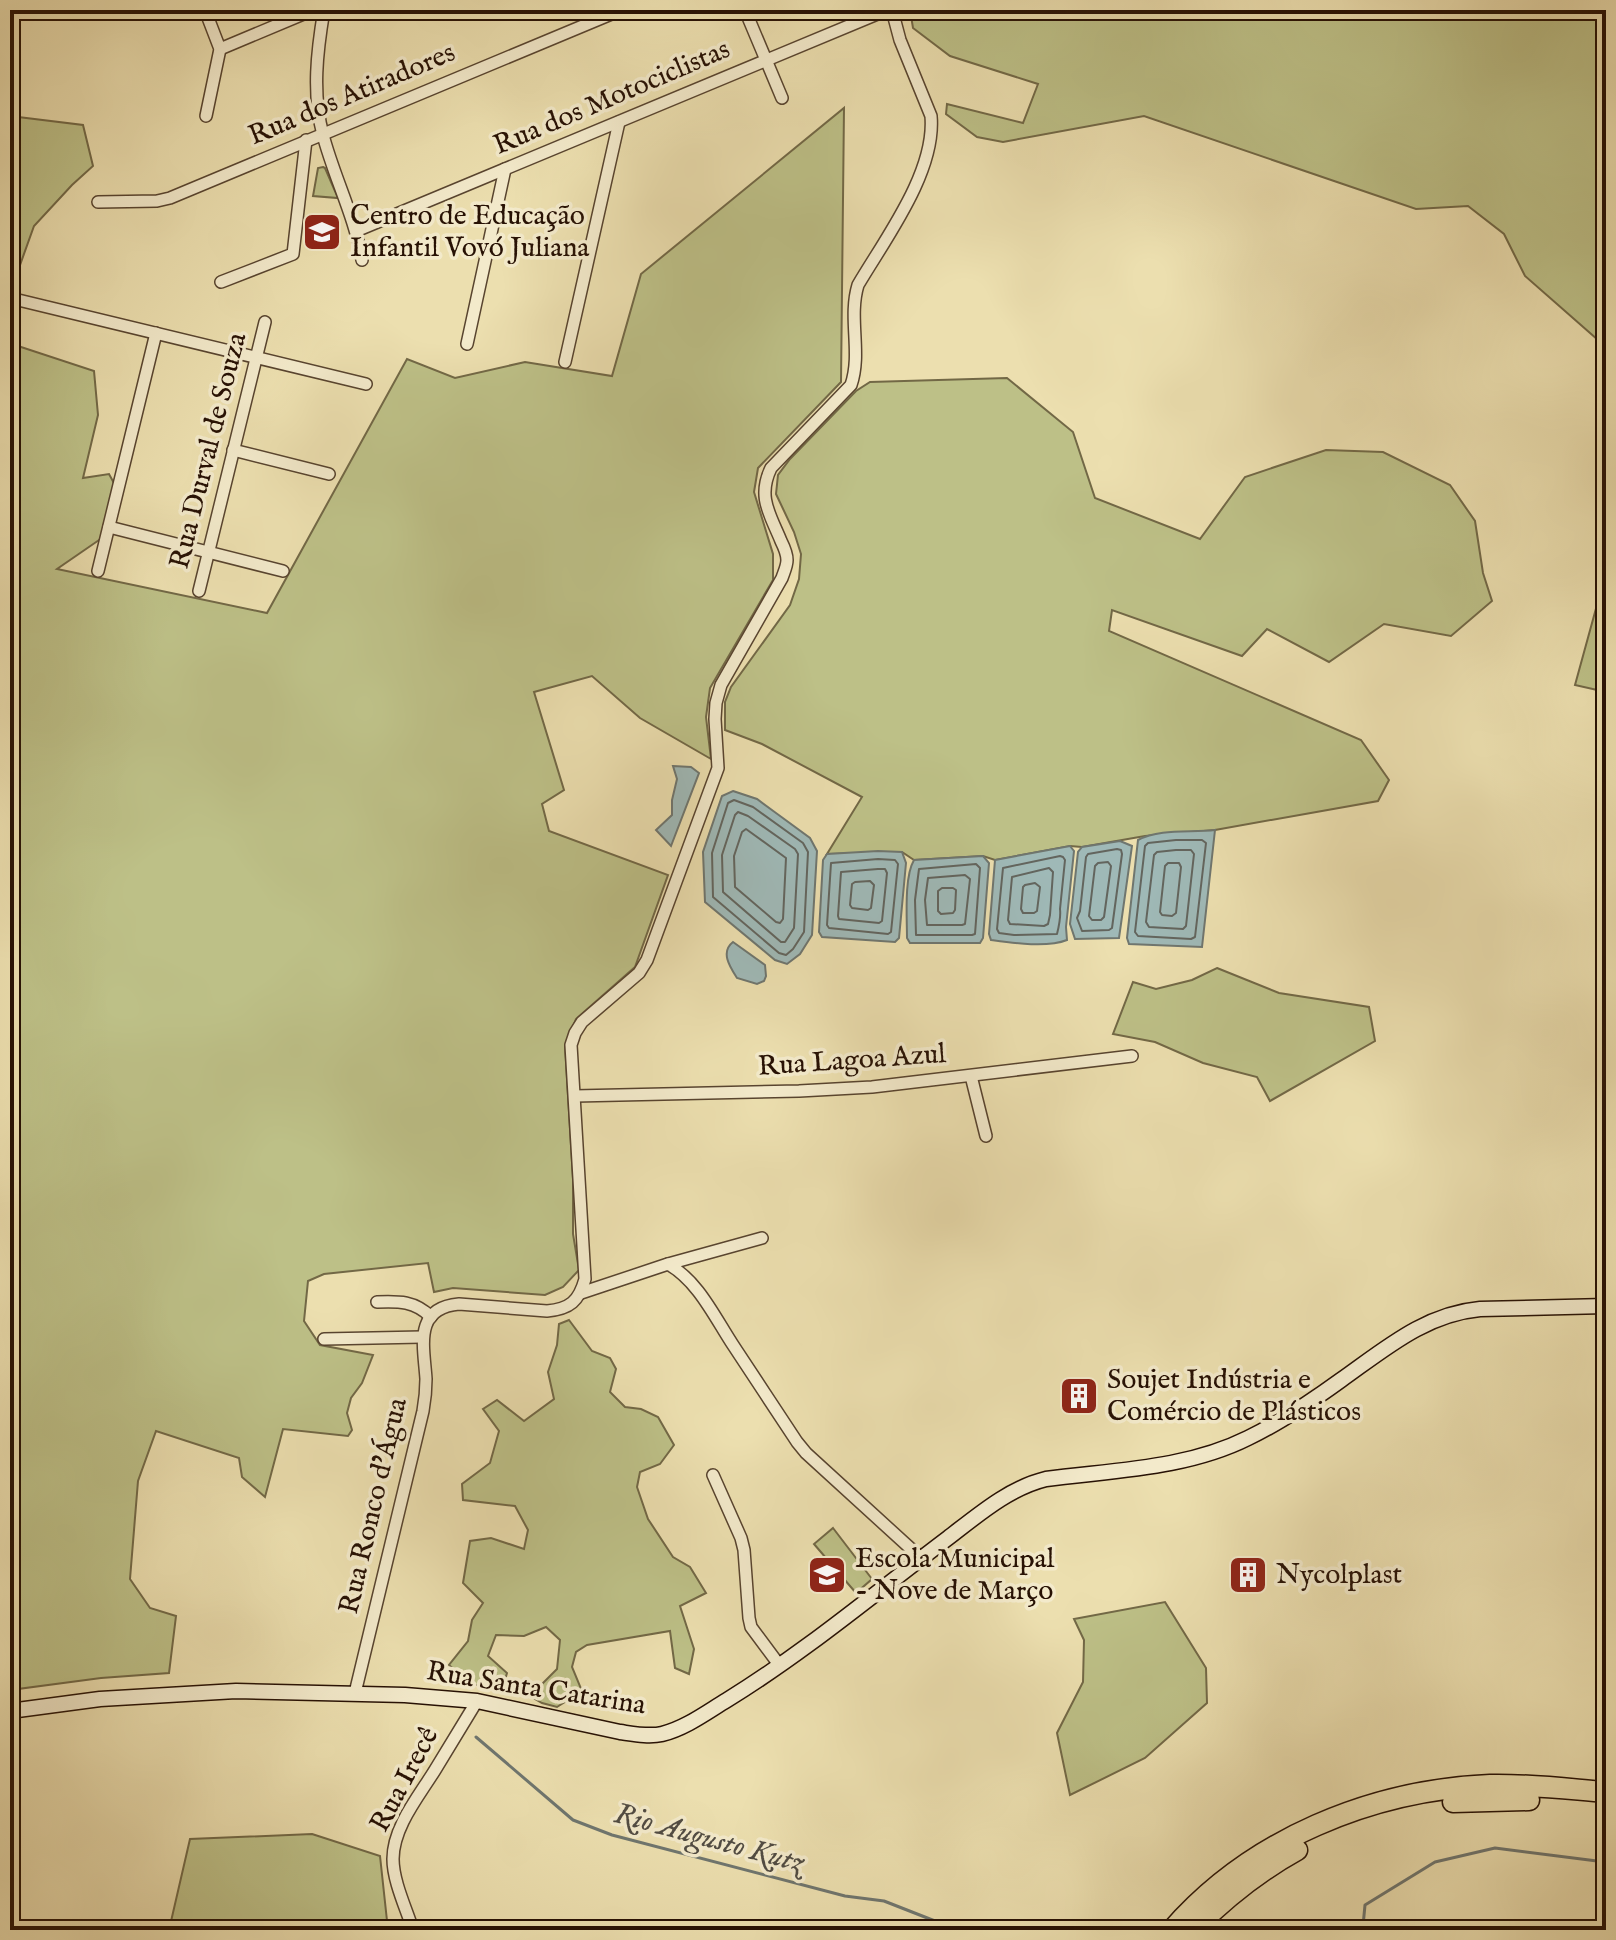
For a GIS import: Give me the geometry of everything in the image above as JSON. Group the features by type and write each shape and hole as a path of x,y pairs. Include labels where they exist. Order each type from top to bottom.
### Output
{"highway":[{"path":"1181,1929 1217,1887 1263,1854 1302,1832 1368,1805 1419,1793 1493,1785 1606,1792"},
{"path":"1181,1929 1210,1913 1282,1858 1330,1835 1388,1814 1472,1800 1539,1800 1606,1805"}],"street":[{"path":"205,10 220,49 206,116"},
{"path":"220,49 313,10"},
{"path":"324,10 317,77 322,133 356,231 362,260"},
{"name":"Rua dos Atiradores","path":"98,202 170,198 621,10"},
{"path":"745,10 782,98"},
{"path":"377,1302 411,1303 431,1317 447,1305 459,1304 559,1310 571,1305 581,1293 585,1279 571,1045 582,1022 639,973 647,960 718,768 715,719 721,685 786,568 785,549 764,499 766,477 771,468 851,385 855,373 854,298 858,285 915,185 928,152 931,116 889,10"},
{"name":"Rua dos Motociclistas","path":"356,231 889,10"},
{"path":"565,362 619,122"},
{"path":"221,282 293,254 306,140"},
{"path":"467,344 505,169"},
{"path":"10,298 366,384"},
{"name":"Rua Durval de Souza","path":"199,591 265,322"},
{"path":"98,571 156,333"},
{"path":"233,450 329,474"},
{"path":"109,527 283,571"},
{"name":"Rua Lagoa Azul","path":"575,1096 872,1087 1132,1056"},
{"path":"971,1076 986,1136"},
{"path":"581,1293 668,1264 762,1238"},
{"path":"668,1264 696,1289 806,1453 921,1558"},
{"name":"Rua Santa Catarina","path":"10,1711 100,1699 236,1691 355,1693 477,1701 620,1732 660,1735 702,1715 780,1666 989,1507 1031,1483 1187,1460 1230,1447 1277,1422 1413,1330 1446,1315 1480,1309 1606,1306"},
{"name":"Rua Ronco d’Água","path":"355,1693 423,1411 426,1380 422,1337 431,1317"},
{"path":"324,1339 422,1337"},
{"path":"713,1475 744,1550 751,1627 780,1666"},
{"name":"Rua Irecê","path":"413,1930 396,1881 394,1849 413,1805 477,1701"}],"green space":[{"path":"910,10 1606,10 1606,347 1525,276 1504,234 1468,206 1416,209 1144,116 1003,142 977,137 946,114 947,104 1023,123 1038,84 950,56 913,28"},
{"path":"844,108 841,382 758,468 754,492 773,554 773,580 710,688 706,717 711,759 640,718 592,676 534,692 564,790 542,804 549,831 668,875 635,967 576,1019 565,1046 573,1234 579,1270 563,1287 545,1295 453,1288 434,1292 428,1263 324,1274 308,1281 304,1321 320,1345 373,1355 362,1383 351,1398 347,1413 352,1430 348,1436 283,1429 265,1497 242,1477 239,1458 156,1431 138,1481 130,1579 150,1608 176,1616 169,1673 10,1690 10,1604 18,1580 15,1521 10,1515 10,362 18,346 94,371 98,415 83,478 109,474 115,485 102,538 57,569 267,613 407,359 455,378 525,362 612,376 641,274"},
{"path":"10,116 83,125 93,166 34,226 15,279 10,278"},
{"path":"323,167 338,198 313,196 318,168"},
{"path":"1007,378 1073,432 1095,498 1200,539 1245,477 1326,450 1383,452 1450,485 1475,521 1483,573 1492,601 1451,636 1384,624 1329,662 1267,629 1242,656 1112,610 1109,631 1361,740 1389,780 1378,801 1215,830 1070,846 995,860 983,856 914,860 902,852 827,854 862,797 762,744 725,730 725,702 731,687 790,605 799,579 801,554 776,494 778,475 856,391 870,382"},
{"path":"1606,572 1606,692 1575,685"},
{"path":"1217,968 1279,993 1369,1007 1375,1041 1270,1101 1257,1077 1203,1063 1155,1042 1113,1034 1133,982 1156,989 1192,980"},
{"path":"569,1320 592,1351 610,1358 616,1369 610,1392 625,1407 641,1409 658,1417 674,1445 660,1464 640,1472 637,1487 648,1519 673,1557 690,1567 706,1593 680,1606 694,1649 689,1674 675,1668 670,1631 587,1645 576,1652 572,1667 582,1691 557,1707 530,1696 557,1669 560,1640 546,1627 524,1636 496,1635 488,1656 507,1673 504,1683 471,1685 449,1665 468,1641 472,1620 483,1603 463,1583 470,1541 491,1538 524,1549 528,1530 515,1506 463,1500 462,1484 490,1463 499,1431 483,1409 497,1400 524,1421 554,1399 548,1372 557,1345 559,1324"},
{"path":"833,1528 872,1579 856,1593 814,1544"},
{"path":"1165,1602 1206,1668 1207,1703 1145,1758 1070,1795 1057,1733 1083,1682 1084,1640 1074,1619"},
{"path":"312,1834 380,1856 388,1930 169,1930 190,1839"}],"water":[{"path":"673,766 691,767 699,773 671,846 656,830 672,815 677,779"},
{"path":"733,791 757,799 810,838 817,851 812,935 800,954 787,964 775,960 705,902 703,852 722,796"},
{"path":"1215,830 1202,947 1129,944 1127,938 1138,840 1166,832"},
{"path":"1120,841 1132,846 1119,938 1075,939 1070,924 1078,852 1082,847"},
{"path":"1070,846 1074,851 1067,940 1040,944 991,940 995,860"},
{"path":"902,852 906,863 899,938 895,942 822,937 819,932 823,860 827,854"},
{"path":"983,856 989,863 983,938 980,943 910,943 907,938 907,898 914,860"},
{"path":"733,942 765,965 764,981 757,984 737,978 727,955"}],"waterway":[{"name":"Rio Augusto Kutz","path":"476,1737 573,1820 612,1835 845,1896 884,1901 958,1930"},
{"path":"1365,1930 1365,1905 1435,1862 1495,1848 1597,1861 1606,1858"}],"place":[{"name":"Centro de Educação Infantil Vovó Juliana","path":"322,232"},
{"name":"Soujet Indústria e Comércio de Plásticos","path":"1079,1396"},
{"name":"Escola Municipal - Nove de Março","path":"827,1575"},
{"name":"Nycolplast","path":"1248,1575"}]}
